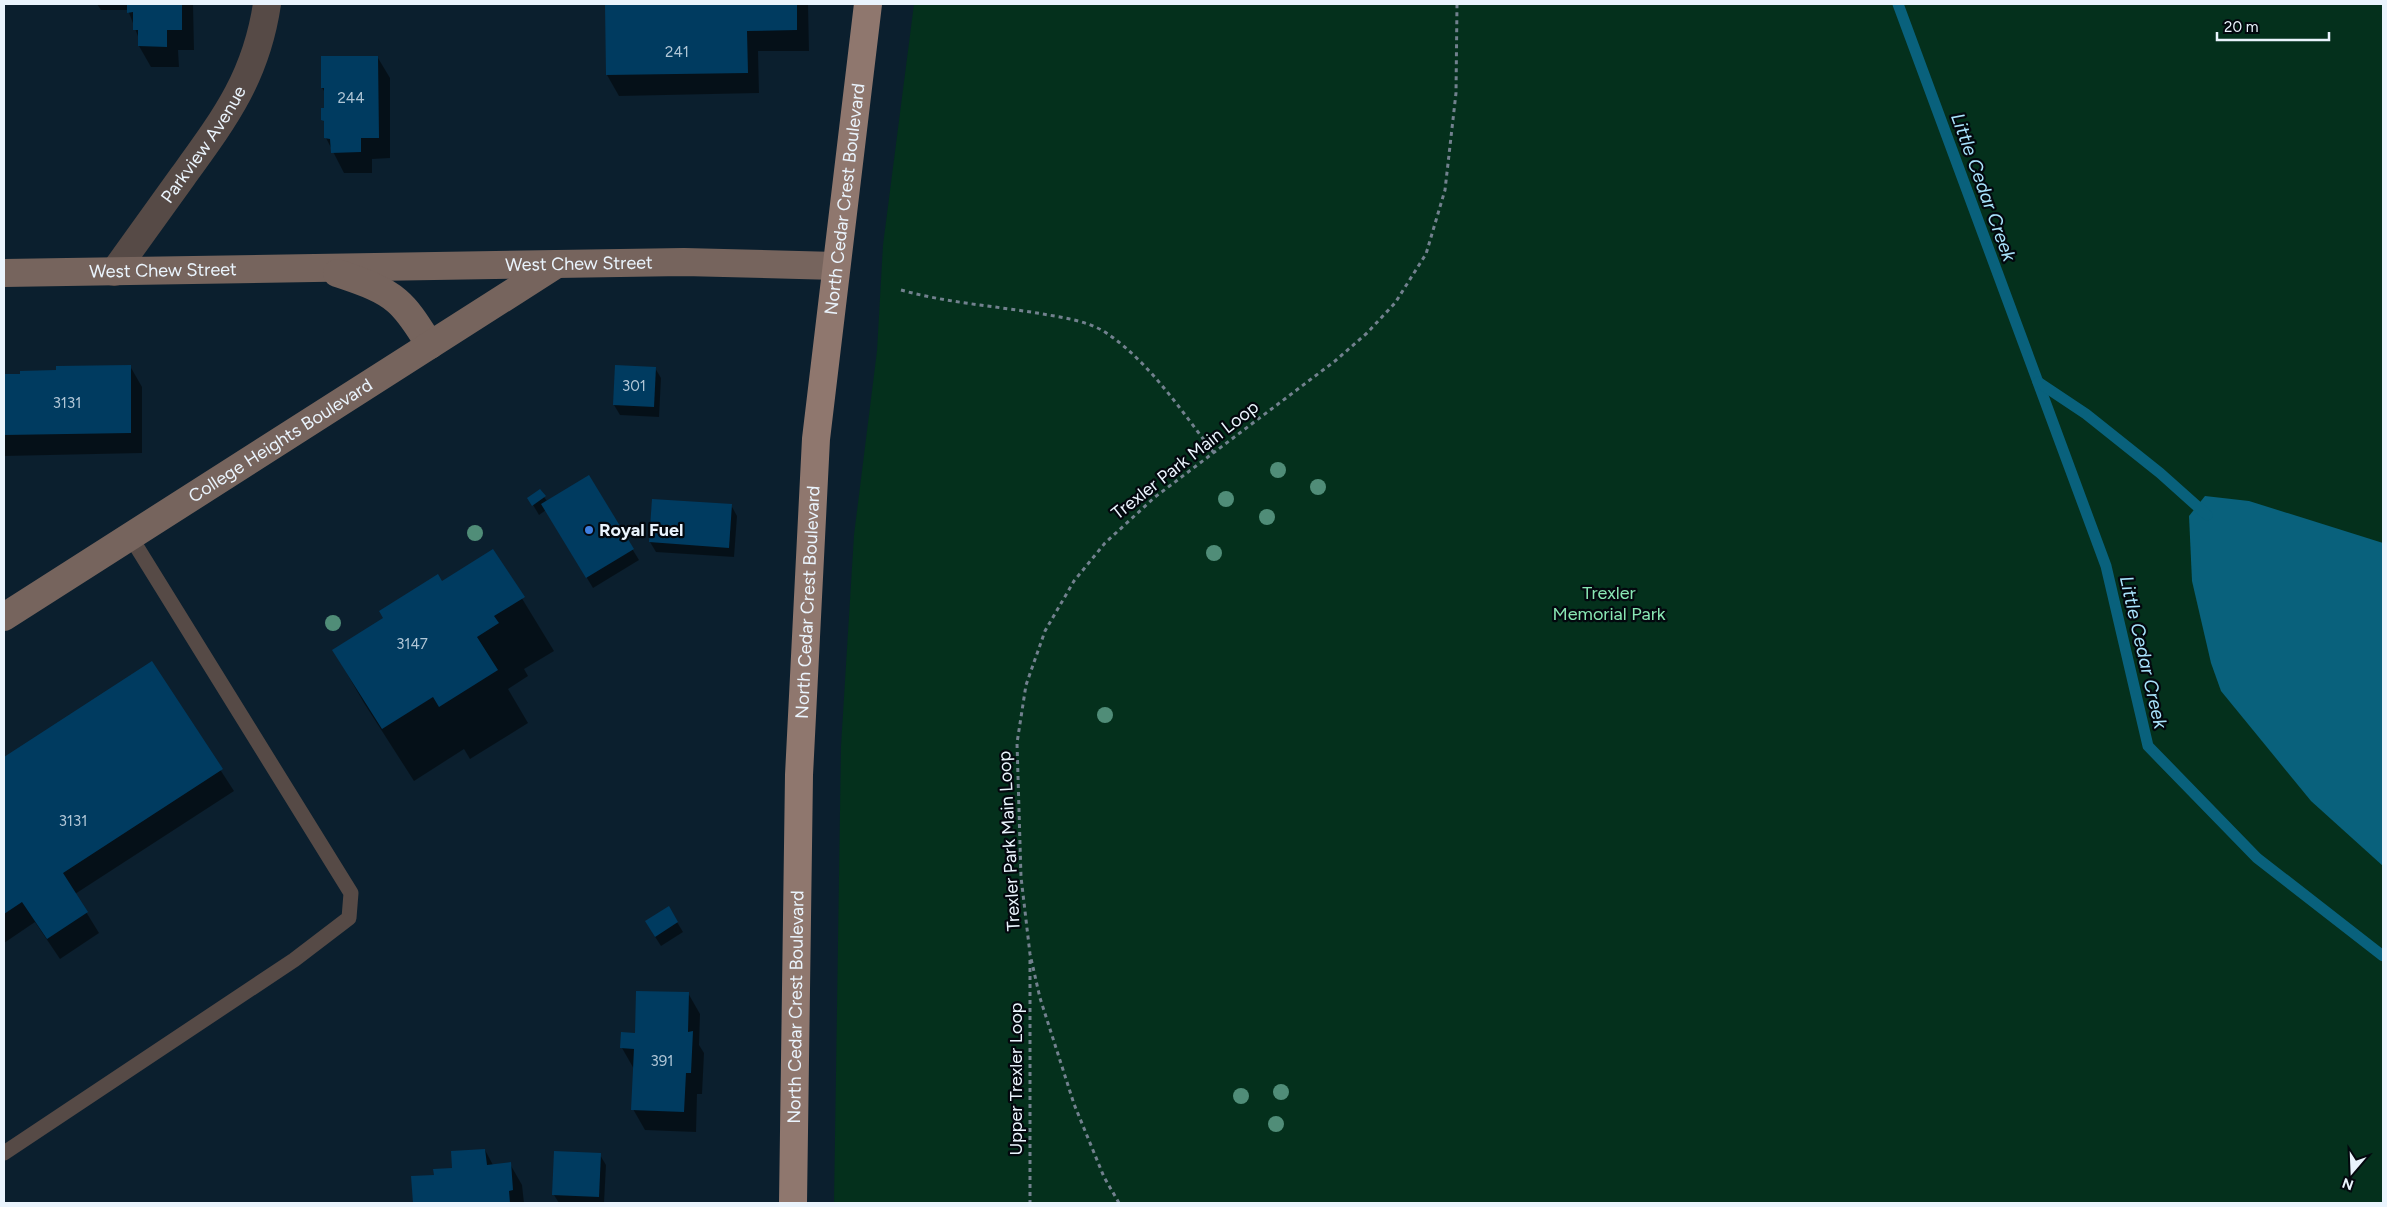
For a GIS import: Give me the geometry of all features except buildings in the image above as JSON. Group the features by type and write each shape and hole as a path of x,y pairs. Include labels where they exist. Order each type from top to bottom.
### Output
{"main road":[{"name":"North Cedar Crest Boulevard","path":"793,1203 799,765 816,439 868,4"}],"street":[{"name":"Parkview Avenue","path":"114,272 227,114 244,82 258,49 267,4"},
{"name":"West Chew Street","path":"4,273 684,262 836,266"},
{"name":"College Heights Boulevard","path":"4,616 556,264"},
{"name":"West Chew Street","path":"321,268 361,281 396,300 410,314 430,345"}],"lane":[{"path":"4,1153 294,960 349,918 351,893 130,536"}],"path":[{"name":"Trexler Park Main Loop","path":"1119,1203 1104,1177 1074,1104 1040,998 1030,954 1021,877 1016,743 1026,685 1045,630 1074,581 1104,543 1155,497 1336,361 1395,304 1426,254 1446,180 1456,93 1457,4"},
{"path":"901,290 922,296 1017,309 1083,322 1108,334 1149,371 1214,453"},
{"name":"Upper Trexler Loop","path":"1030,954 1030,1203"}],"green space":[{"name":"Trexler Memorial Park","path":"914,4 2383,4 2383,1203 834,1203 841,746 854,535 877,351 883,245"}],"water":[{"path":"2205,496 2249,501 2383,543 2383,866 2311,801 2221,691 2211,663 2192,581 2189,516"}],"waterway":[{"name":"Little Cedar Creek","path":"1898,4 2106,566 2148,746 2257,858 2383,956"},
{"name":"Little Cedar Creek","path":"2038,382 2086,414 2160,473 2207,515"}],"place":[{"name":"Royal Fuel","path":"589,530"}]}
